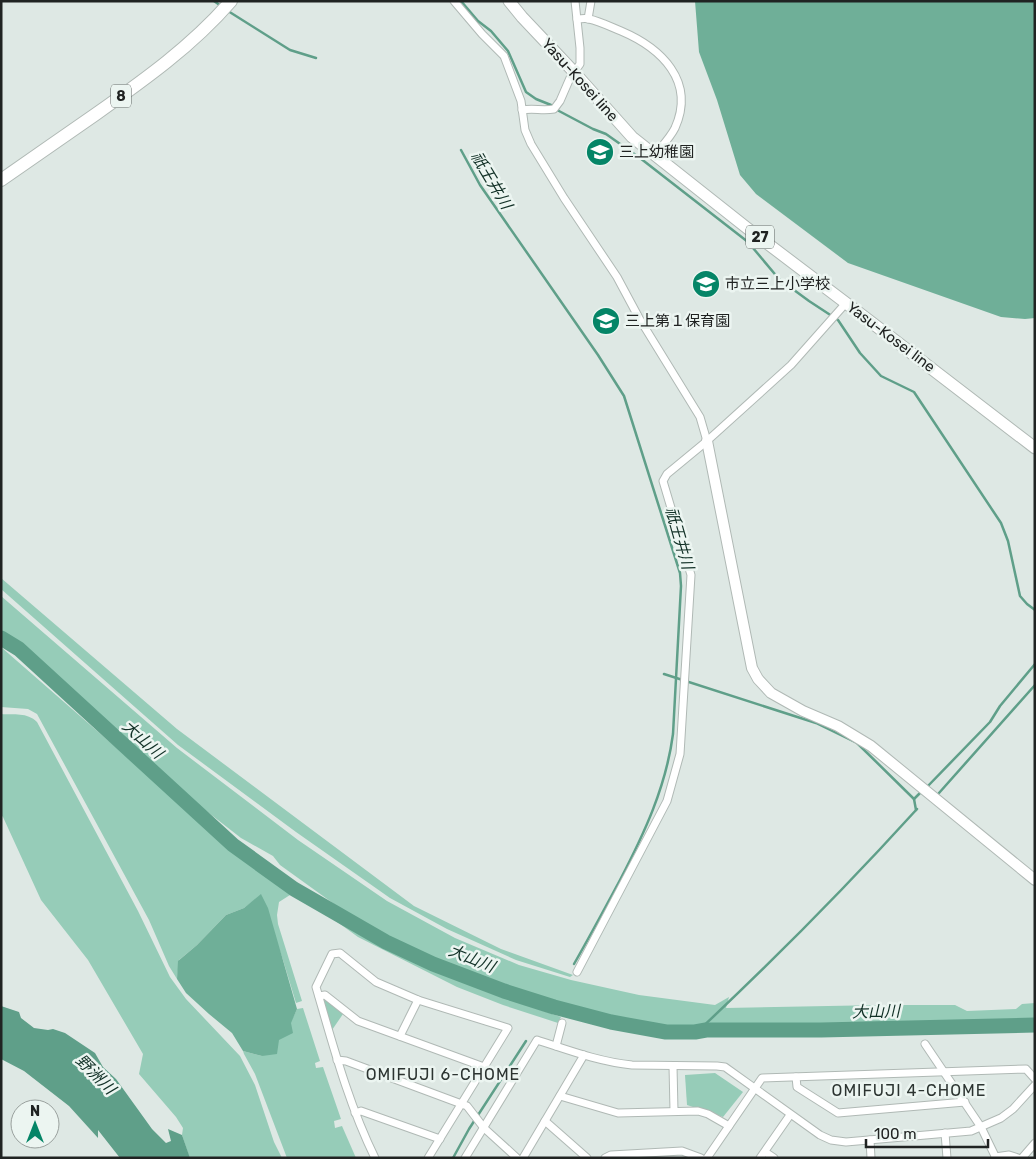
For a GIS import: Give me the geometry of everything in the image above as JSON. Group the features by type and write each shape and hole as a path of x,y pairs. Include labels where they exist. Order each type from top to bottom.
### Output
{"highway":[{"name":"8","path":"1,180 119,98 165,63 199,34 231,1"}],"main road":[{"name":"Yasu-Kosei line","path":"509,1 632,137 654,156 1032,443"}],"street":[{"path":"454,1 504,56 521,101 525,130 531,144 564,198 617,277 639,318 700,417 707,441 752,668 758,679 770,692 803,711 838,726 870,746 1035,880"},
{"path":"522,110 546,111 554,109 560,101 570,78 580,64 575,1"},
{"path":"588,18 591,1"},
{"path":"577,20 588,18 634,36 650,46 677,76 681,94 680,111 674,129 654,156"},
{"path":"577,972 667,801 680,754 691,575 663,481 667,474 707,441 791,364 846,303"},
{"path":"375,1158 355,1113 337,1060 316,987 332,954 340,954 376,982 418,1000 508,1028 428,1158"},
{"path":"319,996 326,995 358,1021 484,1067"},
{"path":"400,1036 418,1000"},
{"path":"556,1046 562,1023"},
{"path":"465,1158 537,1040 620,1064 724,1067 820,1135 831,1140 846,1142 971,1131 1001,1118 1013,1110 1035,1085"},
{"path":"925,1044 981,1126 995,1157 1009,1155 1020,1158 1035,1143"},
{"path":"523,1158 584,1055"},
{"path":"337,1060 346,1061 467,1106 484,1128 517,1158"},
{"path":"674,1066 674,1112"},
{"path":"707,1158 762,1078 1026,1069 1035,1079"},
{"path":"796,1077 797,1087 838,1113 964,1102"},
{"path":"560,1096 618,1113 698,1111 708,1114 729,1126"},
{"path":"355,1113 361,1111 440,1139"},
{"path":"774,1158 762,1155 790,1115"},
{"path":"545,1121 587,1158"},
{"path":"945,1133 947,1158"},
{"path":"870,1140 871,1158"},
{"path":"605,1158 611,1155 682,1152 701,1158"}],"shaded area":[{"path":"695,1 1035,1 1035,318 1001,317 848,263 756,194 740,175 717,100 699,52"},
{"path":"1,578 177,729 414,906 501,949 573,975 570,977 516,960 447,929 390,898 178,745 1,589"},
{"path":"1,596 177,748 298,840 387,901 455,938 519,965 571,980 639,995 715,1005 729,997 726,1008 955,1005 967,1011 1016,1009 1022,1004 1035,1003 1035,1029 792,1036 705,1036 590,1020 530,1003 465,978 390,941 348,914 280,865 273,856 241,838 123,746 1,643"},
{"path":"1,647 151,778 358,929 415,961 490,993 561,1017 558,1023 503,1005 457,987 358,937 300,895 290,895 279,902 277,915 278,924 302,1001 296,1003 261,895 244,908 226,915 197,945 179,960 177,979 169,966 149,920 37,714 28,709 1,707"},
{"path":"1,714 25,715 37,722 138,911 170,977 186,999 240,1056 255,1085 274,1142 282,1158 190,1158 182,1135 183,1128 176,1117 139,1074 143,1054 88,960 41,900 1,815"},
{"path":"261,894 268,908 297,1009 291,1023 293,1033 279,1040 277,1054 262,1056 243,1051 232,1033 186,993 177,979 178,961 197,945 226,915 244,908"},
{"path":"322,996 343,1014 332,1030"},
{"path":"303,1008 320,1061 315,1063 316,1068 323,1067 341,1119 334,1121 335,1128 342,1126 356,1158 287,1158 255,1074 244,1054 243,1051 262,1056 282,1034 297,1009"},
{"path":"715,1073 743,1092 723,1117 687,1105 685,1075"}],"water":[{"name":"野洲川","path":"1,1006 19,1012 21,1018 34,1028 53,1029 65,1033 95,1053 103,1067 116,1079 152,1129 166,1143 171,1141 168,1129 182,1135 190,1158 120,1158 98,1130 98,1138 69,1106 24,1071 1,1059"}],"waterway":[{"name":"祇王井川","path":"214,1 221,6"},
{"path":"461,1 508,51 526,92 593,129 606,134 640,158 748,242 779,279 838,320 860,353 881,376 914,392 1001,523 1008,541 1020,596 1035,610"},
{"name":"祇王井川","path":"228,11 290,50 316,58"},
{"name":"祇王井川","path":"461,150 480,185 598,355 624,396 680,573 681,586 673,734 665,773 653,810 637,845 574,964"},
{"name":"大山川","path":"1,638 19,649 233,845 294,889 386,942 433,964 504,991 611,1022 666,1032 1035,1025"},
{"path":"926,788 990,722 1000,706 1035,664"},
{"path":"664,674 816,723 857,743 914,799 916,810"},
{"path":"939,793 1035,685"},
{"path":"914,799 922,791"},
{"path":"697,1032 810,922 917,809"},
{"name":"祇王井川","path":"453,1158 469,1129 526,1041"}],"place":[{"name":"三上幼稚園","path":"600,152"},
{"name":"市立三上小学校","path":"706,284"},
{"name":"三上第１保育園","path":"606,321"}],"district":[{"name":"OMIFUJI 6-CHOME","path":"443,1074"},
{"name":"OMIFUJI 4-CHOME","path":"909,1090"}]}
